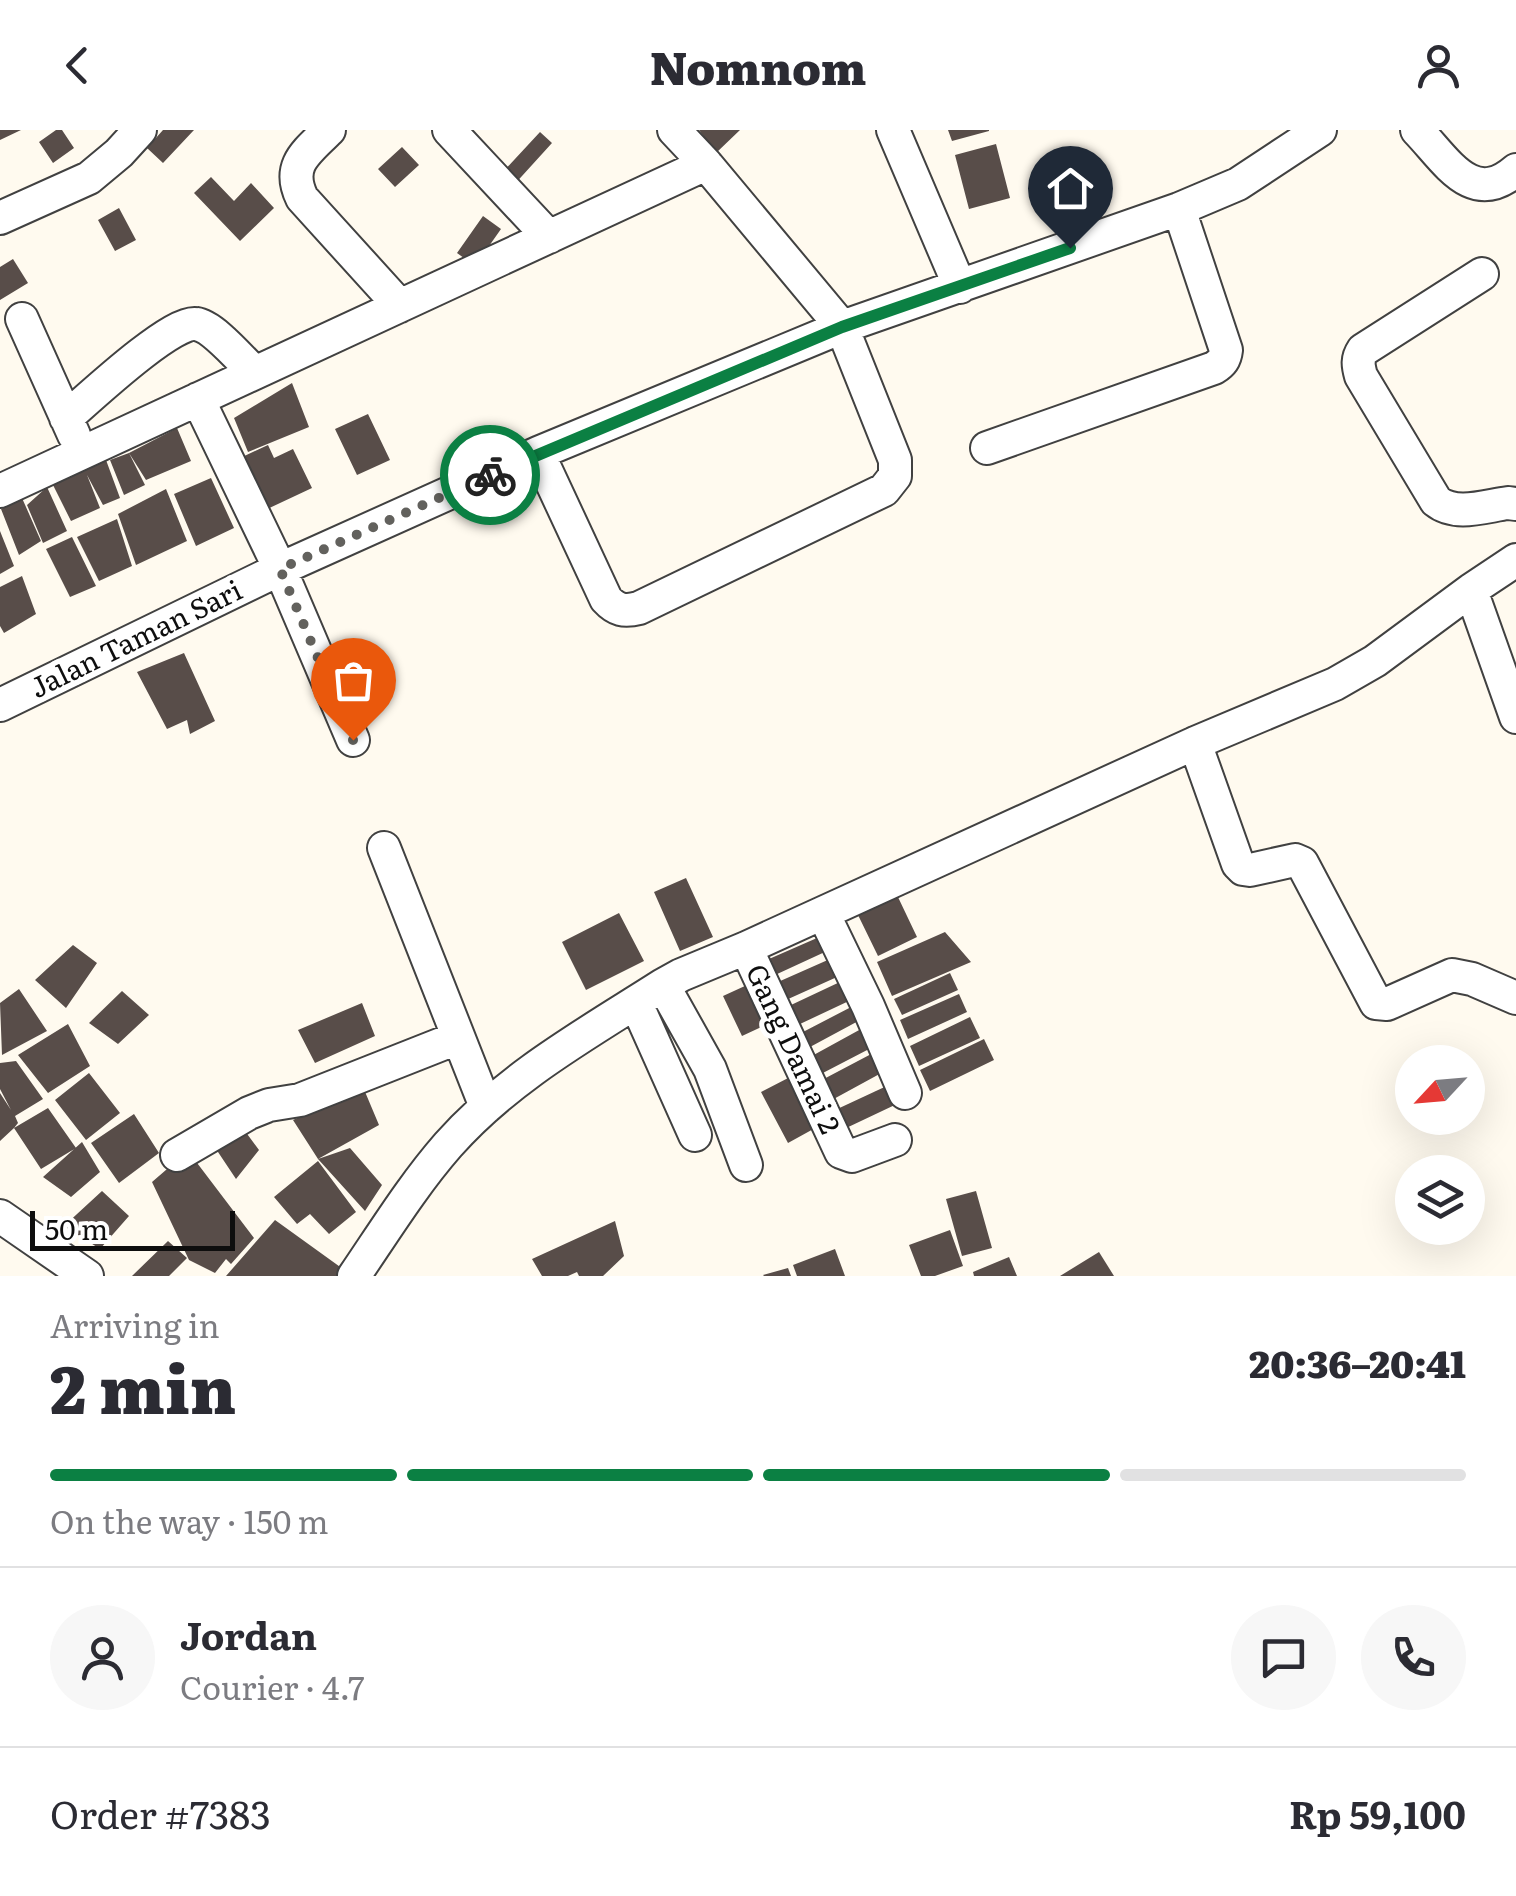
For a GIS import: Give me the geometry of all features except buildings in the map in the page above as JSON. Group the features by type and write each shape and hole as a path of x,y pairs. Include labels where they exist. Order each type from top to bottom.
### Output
{"street":[{"path":"0,218 89,178 140,130"},
{"path":"329,130 298,164 296,186 302,198 400,306"},
{"path":"449,130 549,236"},
{"path":"538,453 606,599 614,608 626,612 884,490 895,476 894,460 842,327 674,130"},
{"path":"893,130 960,287"},
{"name":"Jalan Taman Sari","path":"3,694 538,453 842,327 1179,209 1238,184 1320,130"},
{"path":"1417,130 1460,175 1474,184 1500,182 1516,170"},
{"path":"0,491 706,164"},
{"path":"986,448 1222,363 1226,350 1179,209"},
{"path":"1482,274 1363,350 1358,366 1436,501 1458,510 1516,504"},
{"path":"22,319 82,453"},
{"path":"66,418 160,340 186,324 207,328 255,373"},
{"path":"198,399 280,569 353,740"},
{"path":"354,1276 448,1144 486,1107 528,1071 681,975 1334,684 1375,661 1516,560"},
{"path":"1471,590 1516,717"},
{"path":"1195,743 1238,864 1250,870 1295,860 1302,864 1376,1004 1387,1004 1452,974 1516,998"},
{"path":"384,848 486,1107"},
{"path":"823,912 905,1093"},
{"name":"Gang Damai 2","path":"746,948 837,1146 846,1156 852,1156 895,1140"},
{"path":"664,986 710,1069 746,1164"},
{"path":"636,1003 696,1135"},
{"path":"177,1155 269,1104 300,1100 457,1038"},
{"path":"0,1216 88,1276"}],"way so far":[{"path":"353,740 280,569 490,475"}],"route":[{"path":"490,475 842,327 1070,248"}]}
